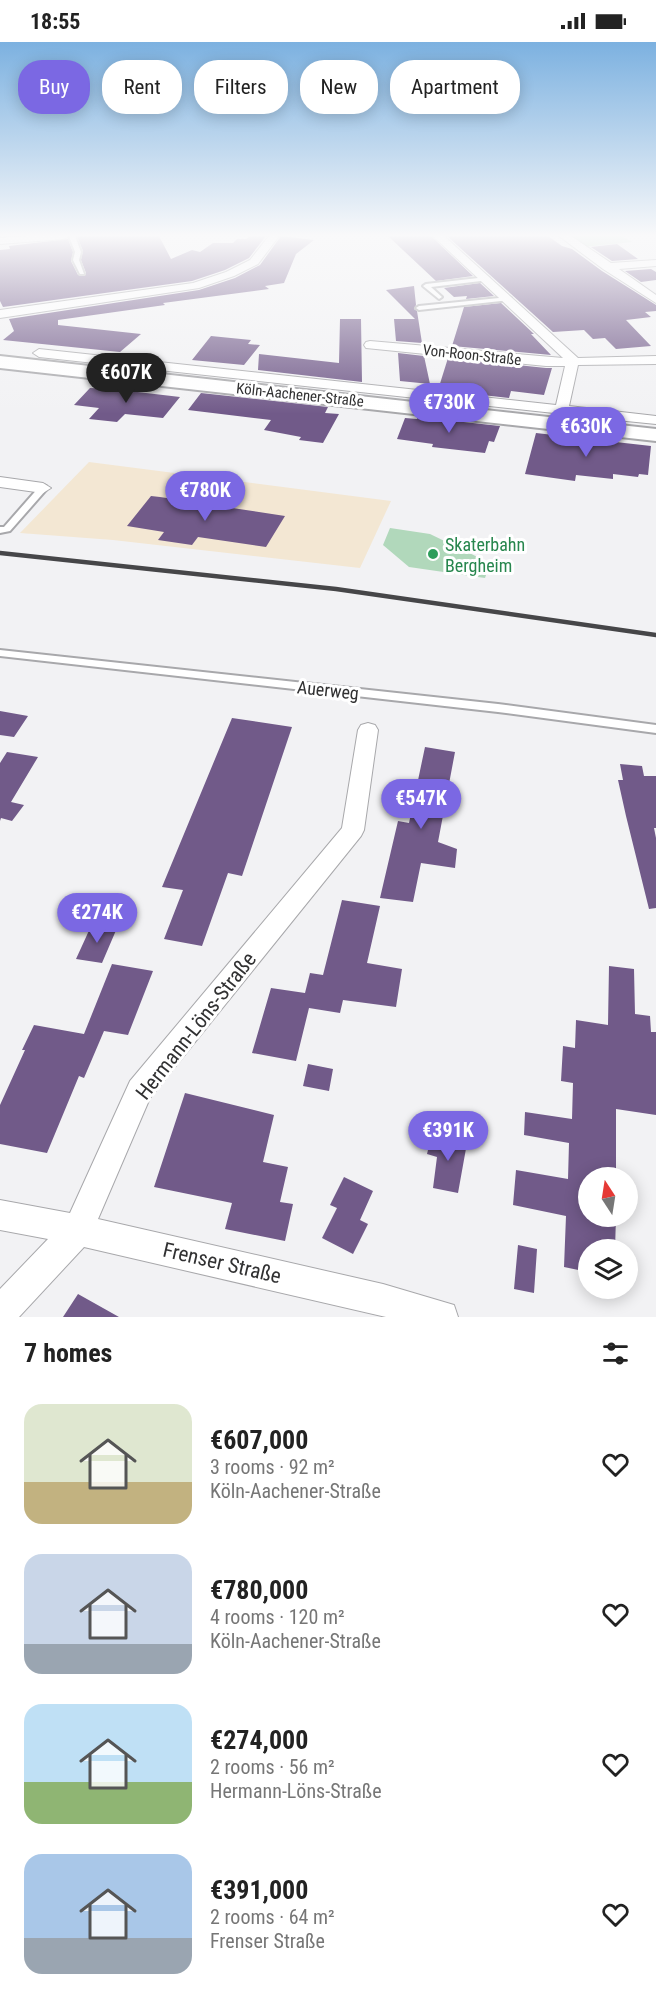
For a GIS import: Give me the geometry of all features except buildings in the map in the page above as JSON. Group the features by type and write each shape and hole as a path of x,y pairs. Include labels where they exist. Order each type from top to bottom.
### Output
{"main road":[{"name":"Köln-Aachener-Straße","path":"0,362 560,416 656,435"}],"street":[{"path":"0,314 129,296"},
{"path":"505,296 573,360 560,416"},
{"name":"Von-Roon-Straße","path":"370,345 546,363 573,360 656,360"},
{"name":"Köln-Aachener-Straße","path":"39,353 560,416 656,420"},
{"name":"Köln-Aachener-Straße","path":"86,371 110,361"},
{"path":"0,482 43,488"},
{"name":"Hermann-Löns-Straße","path":"0,1313 78,1230 140,1090 353,830 369,730"},
{"name":"Frenser Straße","path":"0,1215 78,1230 383,1300 442,1317"}],"lane":[{"path":"419,308 509,299"},
{"path":"0,530 7,529 43,488"},
{"name":"Auerweg","path":"0,653 498,708 656,729"}],"shaded area":[{"path":"89,462 391,501 360,568 113,540 20,533"}],"green space":[{"name":"Skaterbahn Bergheim","path":"390,528 430,534 490,563 485,578 409,567 383,545"}],"railway":[{"path":"0,553 336,589 656,635"}],"place":[{"name":"Skaterbahn Bergheim","path":"433,554"}]}
